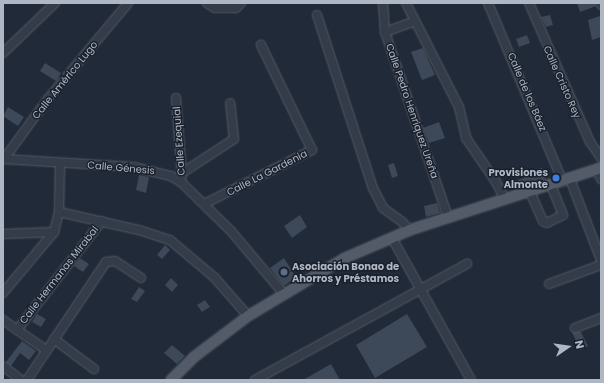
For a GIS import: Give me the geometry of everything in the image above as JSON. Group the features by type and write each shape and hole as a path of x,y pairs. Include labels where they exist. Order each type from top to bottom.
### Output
{"main road":[{"path":"171,380 194,357 248,316 283,293 346,258 410,230 567,180 600,172"}],"street":[{"path":"3,53 55,3"},
{"name":"Calle Américo Lugo","path":"4,159 47,100 128,3"},
{"path":"207,3 215,8 236,8 241,3"},
{"name":"Calle Pedro Henríquez Ureña","path":"383,3 385,32 448,218"},
{"path":"406,3 413,22 459,107 466,138 496,182 505,200"},
{"name":"Calle de los Báez","path":"488,3 601,260"},
{"name":"Calle Cristo Rey","path":"529,3 574,108 590,142 601,158"},
{"path":"317,15 373,188 383,208 410,230"},
{"path":"385,32 413,22"},
{"name":"Calle La Gardenia","path":"204,204 312,150 261,45"},
{"name":"Calle Ezequial","path":"176,98 182,183"},
{"path":"182,173 234,139 230,103"},
{"name":"Calle Génesis","path":"4,159 60,164 134,167 160,172 182,183 204,204 236,237 283,293"},
{"path":"3,293 54,232 59,212 60,164"},
{"path":"530,192 543,221 547,223 564,215 551,185"},
{"path":"59,212 102,221 170,240 214,277 248,316"},
{"name":"Calle Hermanas Mirabal","path":"17,330 102,221"},
{"path":"3,234 54,232"},
{"path":"392,238 471,380"},
{"path":"27,380 106,262 115,261 141,278"},
{"path":"255,380 467,264"},
{"path":"549,284 601,265"},
{"path":"575,328 601,318"},
{"path":"3,320 46,350"},
{"path":"54,339 94,370"},
{"path":"3,366 22,380"}],"building":[{"path":"577,3 595,3 596,6 580,12"},
{"path":"550,15 553,25 546,27 541,17"},
{"path":"600,16 601,37 592,40 588,20"},
{"path":"527,35 530,43 519,47 516,39"},
{"path":"423,48 435,75 422,80 411,52"},
{"path":"45,63 61,73 56,81 40,71"},
{"path":"8,107 24,117 18,126 3,116"},
{"path":"439,122 445,138 429,143 423,128"},
{"path":"394,163 398,176 392,178 388,165"},
{"path":"542,168 546,179 514,190 511,182 524,178 522,173"},
{"path":"139,175 149,177 146,193 136,190"},
{"path":"437,203 440,213 426,217 424,206"},
{"path":"300,215 307,227 292,238 284,226"},
{"path":"165,245 170,250 162,259 157,255"},
{"path":"80,258 89,264 83,272 74,266"},
{"path":"284,258 296,277 284,286 270,268"},
{"path":"171,278 178,285 172,292 165,285"},
{"path":"139,287 145,291 137,302 131,299"},
{"path":"205,300 210,307 202,312 197,305"},
{"path":"37,314 46,319 41,327 32,322"},
{"path":"407,314 427,347 375,378 356,345"},
{"path":"572,332 581,332 588,346 580,350"},
{"path":"22,341 36,351 29,360 20,353 11,366 6,362"},
{"path":"172,345 185,356 177,364 164,353"},
{"path":"331,364 340,380 303,380"}],"place":[{"name":"Provisiones Almonte","path":"556,178"},
{"name":"Asociación Bonao de Ahorros y Préstamos","path":"284,272"}]}
